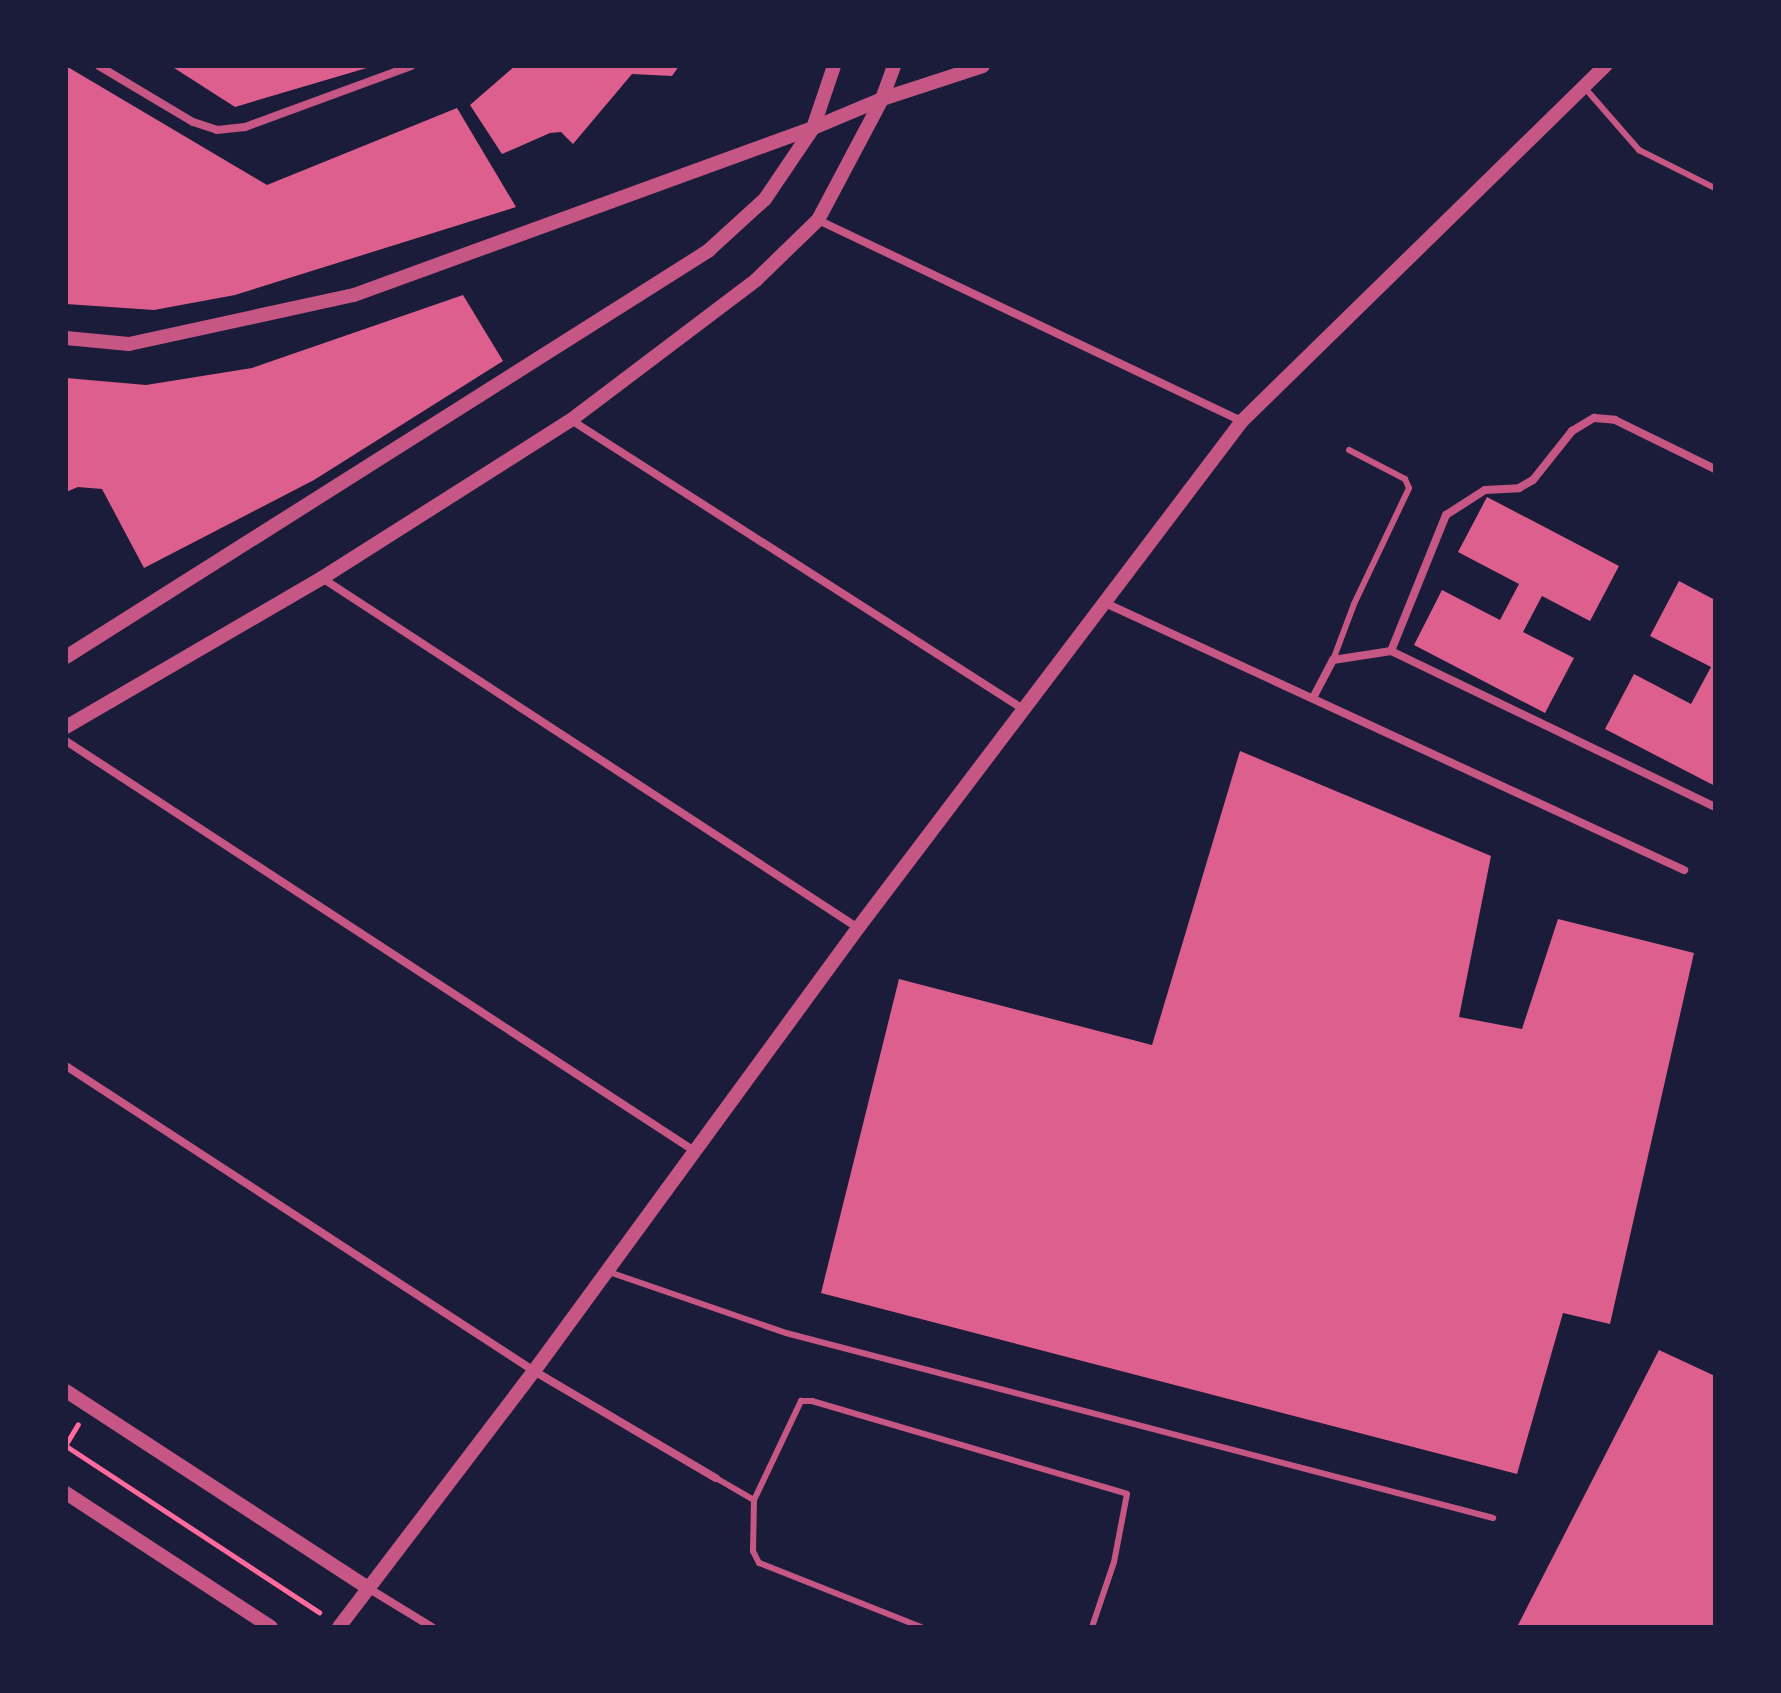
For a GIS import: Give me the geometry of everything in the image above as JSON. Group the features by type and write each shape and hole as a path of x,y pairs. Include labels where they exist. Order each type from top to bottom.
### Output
{"street":[{"path":"99,66 193,122 217,130 245,127 411,66"},
{"path":"66,657 708,251 765,199 813,128 834,66"},
{"path":"66,727 322,578 571,420 756,280 818,220 882,99 894,66"},
{"path":"66,338 129,344 354,295 813,128 882,99 983,66"},
{"path":"339,1626 534,1371 858,928 1242,421 1605,66"},
{"path":"818,220 1242,421"},
{"path":"1391,651 1446,515 1485,490 1519,488 1533,480 1572,431 1594,418 1615,420 1715,469"},
{"path":"571,420 1023,709"},
{"path":"322,578 858,928"},
{"path":"1103,602 1314,696 1684,870"},
{"path":"1314,696 1333,660 1391,651 1715,807"},
{"path":"66,741 693,1150"},
{"path":"66,1066 534,1371 716,1478"},
{"path":"66,1391 432,1627"},
{"path":"66,1493 271,1627"}],"lane":[{"path":"1583,87 1639,150 1715,188"},
{"path":"1333,660 1354,604 1409,488 1405,479 1349,450"},
{"path":"606,1271 786,1333 1493,1518"},
{"path":"921,1627 759,1563 753,1551 754,1500 801,1401 812,1401 1123,1491 1128,1500 1114,1562 1092,1627"},
{"path":"716,1478 754,1500"}],"path":[{"path":"66,1446 339,1626"}],"building":[{"path":"66,66 267,185 457,108 516,207 235,295 154,310 66,304"},
{"path":"171,66 370,66 370,67 235,107"},
{"path":"515,66 679,66 672,76 632,74 573,144 561,132 550,133 502,154 470,105"},
{"path":"463,295 503,361 314,480 144,568 102,489 78,487 66,492 66,378 146,385 252,368"},
{"path":"1487,497 1619,566 1590,621 1542,596 1523,632 1574,658 1545,713 1414,645 1442,590 1500,620 1519,584 1458,552"},
{"path":"1679,581 1715,600 1715,786 1605,729 1634,674 1691,704 1711,667 1650,636"},
{"path":"1240,751 1491,856 1459,1017 1522,1029 1558,919 1694,953 1610,1324 1563,1313 1517,1474 821,1293 899,979 1152,1045"},
{"path":"1659,1350 1715,1376 1715,1627 1517,1627"}]}
